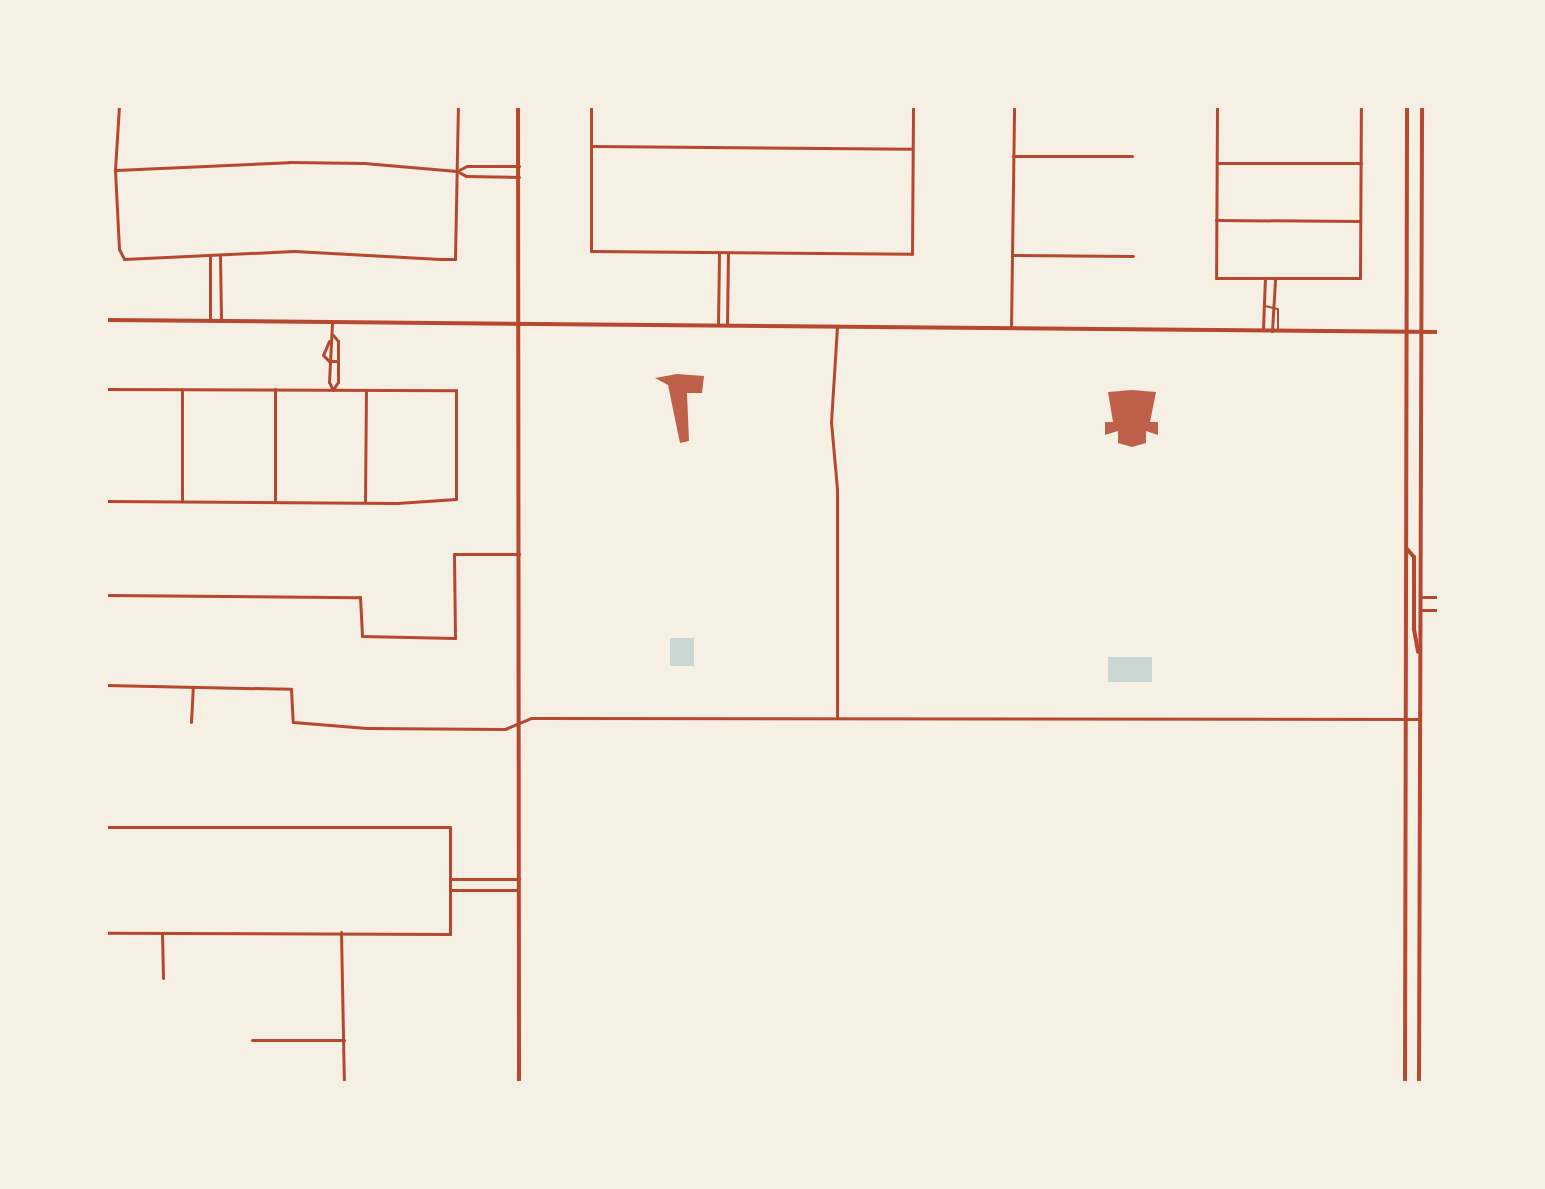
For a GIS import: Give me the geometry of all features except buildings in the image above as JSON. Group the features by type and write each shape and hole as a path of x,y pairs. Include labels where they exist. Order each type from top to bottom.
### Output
{"street":[{"path":"119,106 115,170 119,249 124,259 294,251 455,259 458,106"},
{"path":"518,106 519,1083"},
{"path":"591,106 591,251 912,254 913,106"},
{"path":"1011,328 1014,106"},
{"path":"1217,106 1216,278 1360,278 1361,106"},
{"path":"1405,1083 1407,106"},
{"path":"1419,1083 1422,106"},
{"path":"591,146 912,149"},
{"path":"1013,156 1132,156"},
{"path":"115,170 289,162 364,163 457,171 466,176 519,177"},
{"path":"1217,163 1361,163"},
{"path":"457,171 467,166 519,166"},
{"path":"1216,220 1360,221"},
{"path":"718,325 719,253"},
{"path":"727,325 728,253"},
{"path":"210,255 210,321"},
{"path":"220,255 221,321"},
{"path":"1013,255 1133,256"},
{"path":"1263,331 1265,278"},
{"path":"1275,278 1275,331"},
{"path":"106,320 1439,332"},
{"path":"332,322 333,335 338,341 338,382 333,390"},
{"path":"837,326 831,422 837,489 837,718"},
{"path":"333,335 329,341 329,382 333,390"},
{"path":"329,361 338,361"},
{"path":"106,389 456,390 456,499 365,503 106,501"},
{"path":"182,389 182,501"},
{"path":"275,389 275,502"},
{"path":"365,503 366,390"},
{"path":"1407,549 1414,557 1414,629 1420,662"},
{"path":"106,595 360,597 362,636 455,638 454,554 519,554"},
{"path":"1421,597 1439,597"},
{"path":"1421,610 1439,610"},
{"path":"106,685 291,689 293,722 306,724 505,729 531,718 1420,719"},
{"path":"191,722 193,687"},
{"path":"106,827 450,827 450,934 106,933"},
{"path":"450,879 519,879"},
{"path":"450,890 519,890"},
{"path":"341,932 344,1083"},
{"path":"162,933 163,978"},
{"path":"1405,1013 1419,1013"},
{"path":"252,1040 344,1040"}],"lane":[{"path":"1265,306 1274,306"}],"shaded area":[{"path":"670,638 694,638 694,666 670,666"},
{"path":"1108,657 1152,657 1152,682 1108,682"}]}
